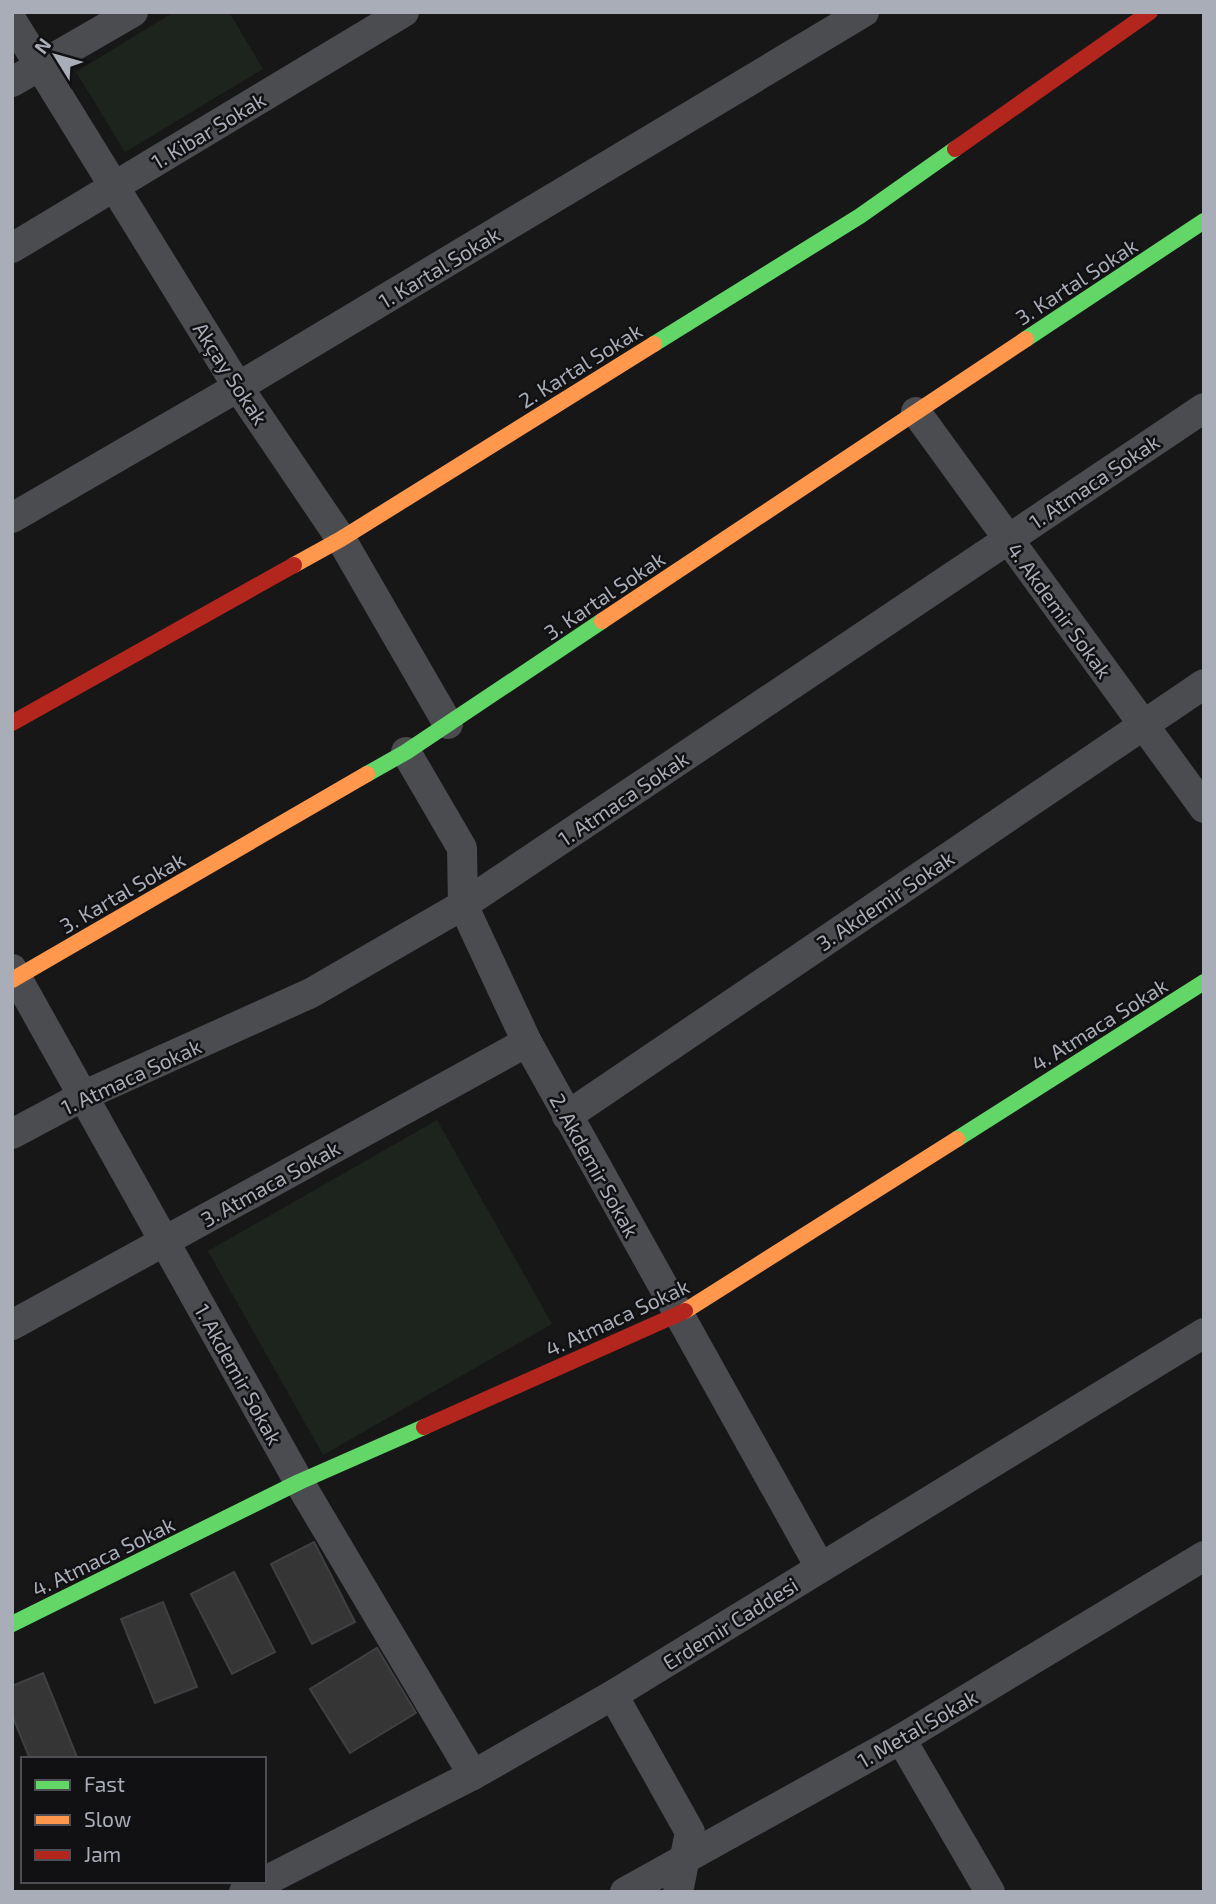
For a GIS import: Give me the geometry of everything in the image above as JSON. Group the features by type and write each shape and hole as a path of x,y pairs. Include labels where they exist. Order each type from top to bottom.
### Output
{"street":[{"path":"12,82 134,12"},
{"name":"1. Kibar Sokak","path":"12,248 404,12"},
{"name":"1. Kartal Sokak","path":"12,518 238,387 864,12"},
{"name":"2. Kartal Sokak","path":"12,723 341,539 860,216 1150,12"},
{"name":"Akçay Sokak","path":"12,21 238,387 341,539 448,724"},
{"name":"3. Kartal Sokak","path":"14,975 406,752 1204,221"},
{"name":"1. Atmaca Sokak","path":"12,1134 85,1096 312,993 463,905 1204,408"},
{"name":"4. Akdemir Sokak","path":"916,412 1204,807"},
{"name":"3. Akdemir Sokak","path":"567,1116 1204,684"},
{"name":"2. Akdemir Sokak","path":"406,752 462,848 463,905 527,1042 820,1567"},
{"name":"1. Akdemir Sokak","path":"14,975 85,1096 299,1482 473,1775"},
{"name":"4. Atmaca Sokak","path":"12,1624 299,1482 680,1315 1204,982"},
{"name":"3. Atmaca Sokak","path":"12,1325 527,1042"},
{"name":"Erdemir Caddesi","path":"266,1881 473,1775 613,1695 1203,1335"},
{"name":"1. Metal Sokak","path":"625,1892 901,1739 1204,1556"},
{"path":"613,1695 690,1832 678,1892"},
{"path":"901,1739 990,1892"},
{"name":"Erdemir Caddesi","path":"244,1892 262,1883"}],"shaded area":[{"path":"174,12 229,12 263,69 125,152 76,72"},
{"path":"437,1120 552,1324 323,1455 208,1251"}],"building":[{"path":"314,1542 355,1622 312,1644 271,1564"},
{"path":"234,1572 275,1652 232,1674 191,1594"},
{"path":"163,1602 197,1687 155,1703 121,1619"},
{"path":"377,1648 416,1713 350,1753 310,1689"},
{"path":"43,1673 77,1757 29,1757 12,1715 12,1686"}],"traffic: fast":[{"path":"654,344 860,216 955,149"},
{"path":"1026,339 1204,221"},
{"path":"367,774 406,752 602,621"},
{"path":"957,1139 1204,982"},
{"path":"12,1624 299,1482 424,1427"}],"traffic: slow":[{"path":"602,621 1026,339"},
{"path":"294,565 341,539 654,344"},
{"path":"12,980 367,774"},
{"path":"685,1311 957,1139"}],"traffic: jam":[{"path":"955,149 1150,12"},
{"path":"12,723 294,565"},
{"path":"424,1427 685,1311"}]}
